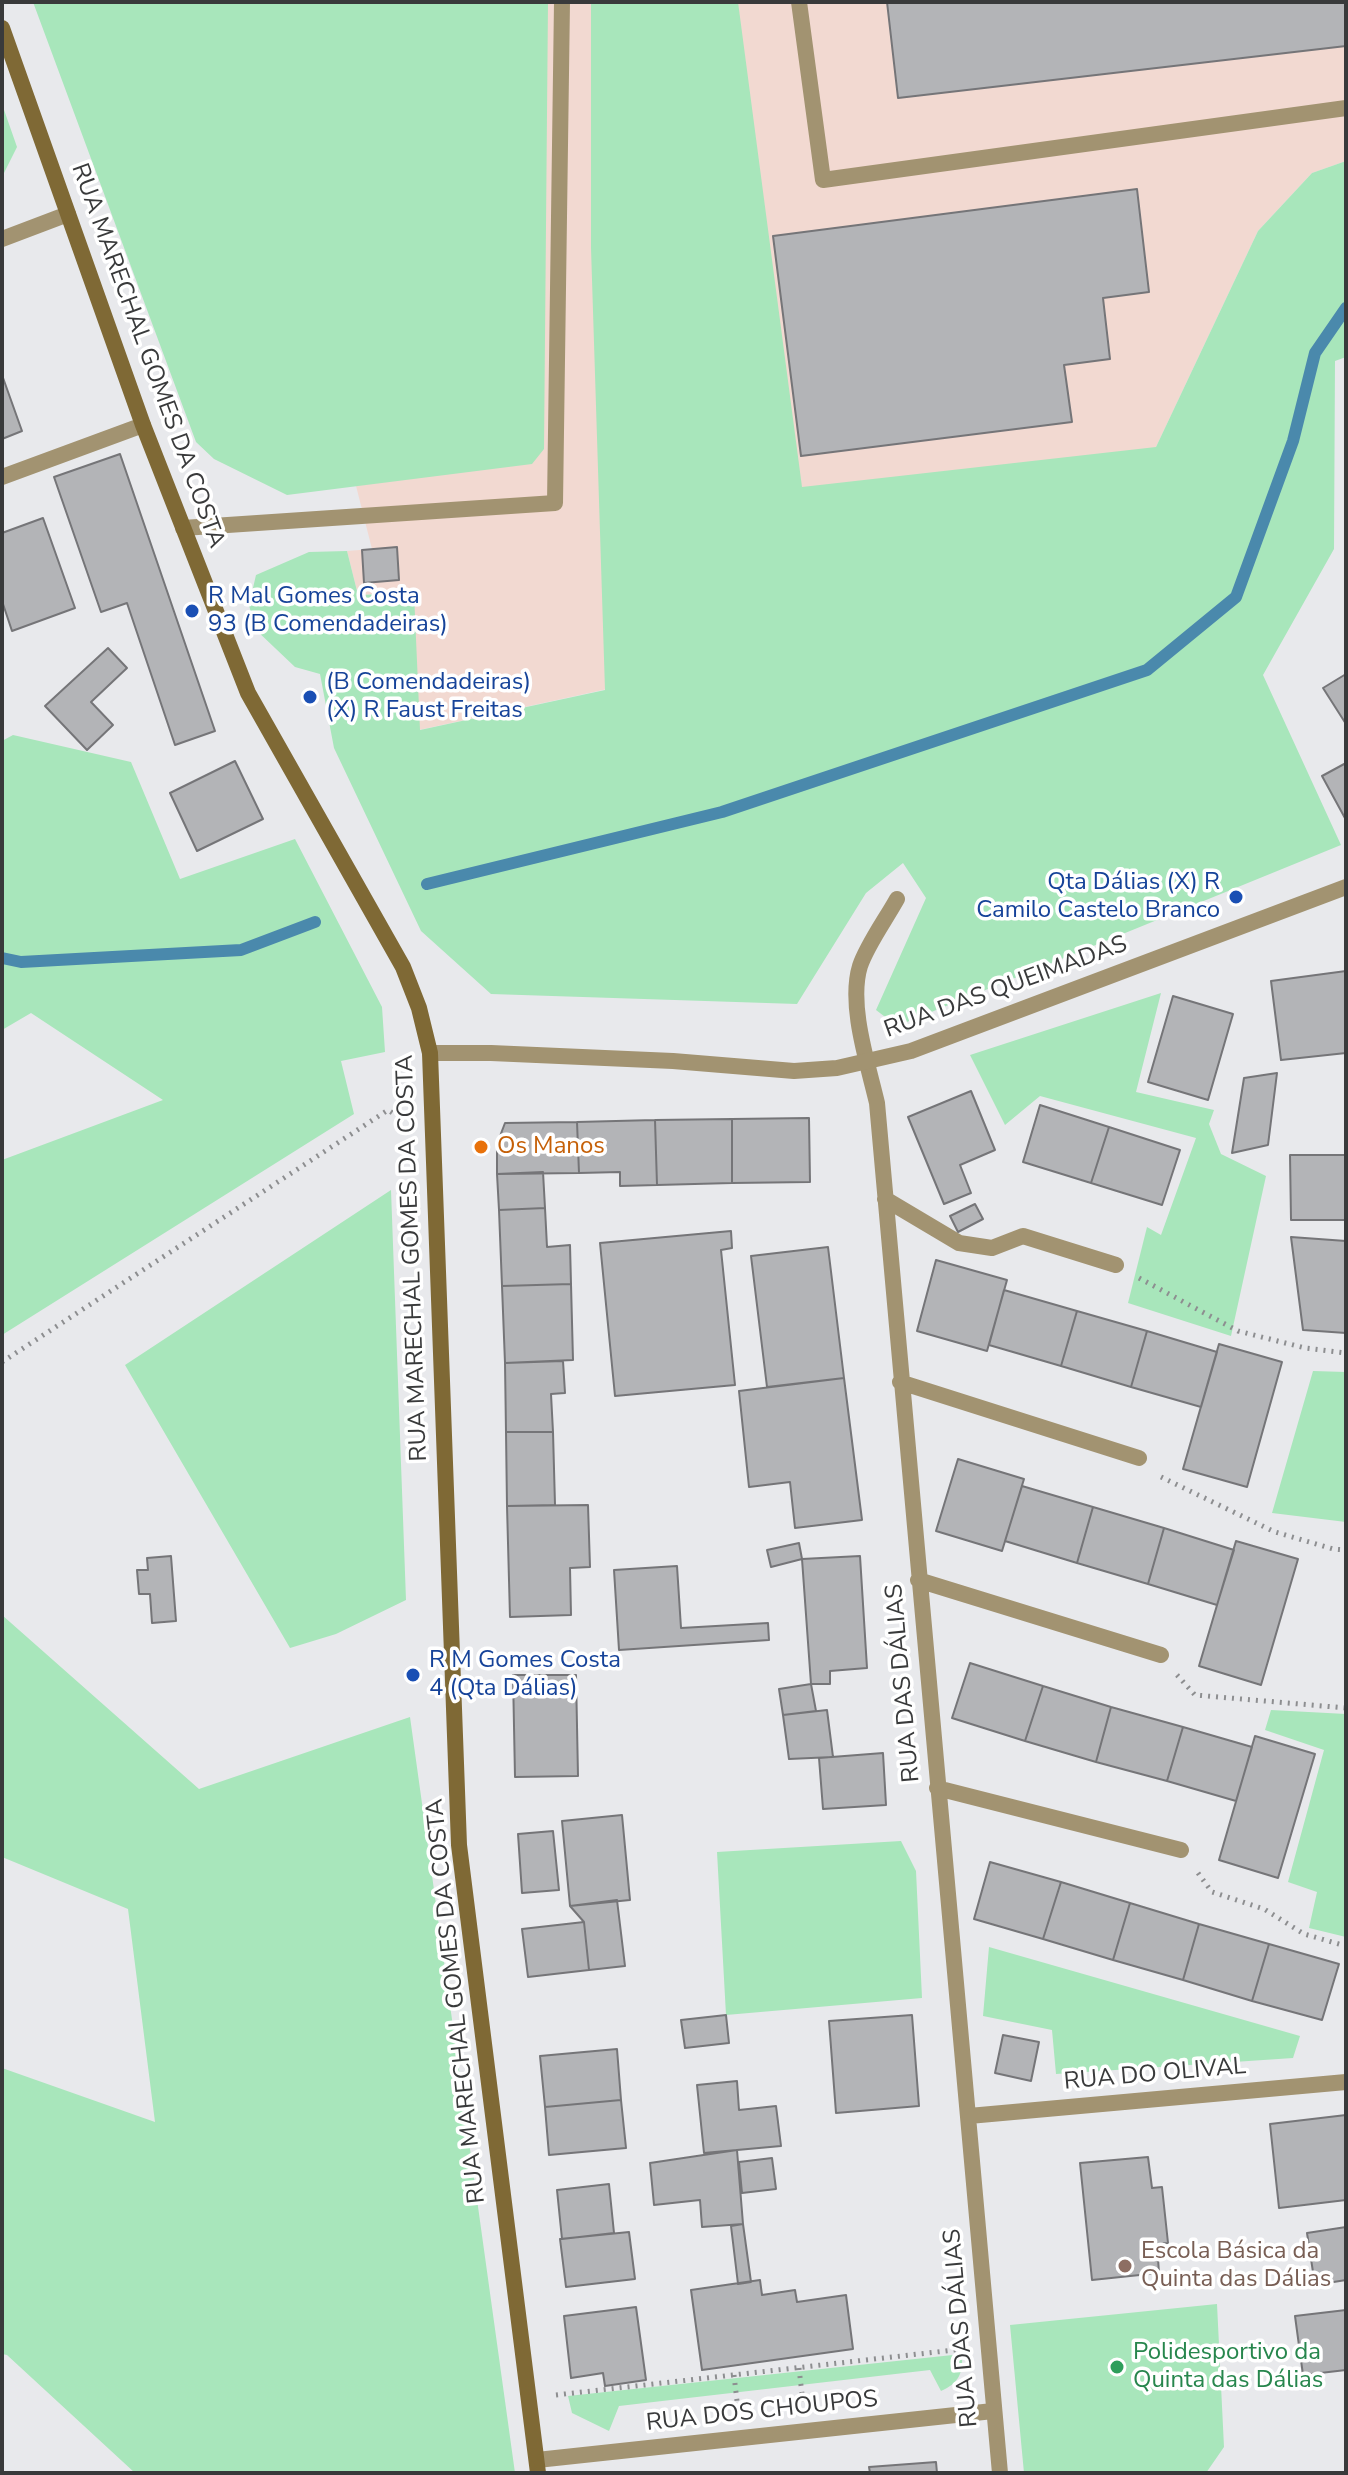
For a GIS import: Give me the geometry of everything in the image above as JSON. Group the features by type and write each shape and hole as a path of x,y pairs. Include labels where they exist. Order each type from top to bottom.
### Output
{"main road":[{"name":"RUA MARECHAL GOMES DA COSTA","path":"2,28 143,425 248,693 403,967 419,1008 430,1053 459,1845 537,2467"}],"street":[{"path":"183,528 555,503 562,2"},
{"path":"799,2 823,180 1346,108"},
{"path":"2,239 68,214"},
{"path":"2,477 143,425"},
{"name":"RUA DAS QUEIMADAS","path":"430,1053 673,1061 794,1071 837,1068 911,1051 1346,887"},
{"name":"RUA DAS DÁLIAS","path":"897,899 861,966 859,1025 877,1103 1000,2473"},
{"path":"885,1199 959,1243 992,1248 1023,1236 1116,1265"},
{"path":"900,1382 1139,1458"},
{"path":"918,1580 1161,1655"},
{"path":"937,1788 1181,1850"},
{"name":"RUA DO OLIVAL","path":"969,2116 1346,2082"},
{"name":"RUA DOS CHOUPOS","path":"537,2467 993,2411"}],"path":[{"path":"2,1362 388,1110 434,1139"},
{"path":"1116,1265 1238,1331 1305,1348 1346,1353"},
{"path":"1139,1458 1164,1479 1275,1532 1346,1550"},
{"path":"1161,1655 1195,1695 1346,1708"},
{"path":"1181,1850 1212,1892 1264,1909 1304,1934 1346,1946"},
{"path":"529,2398 988,2347"}],"shaded area":[{"path":"73,2 1346,2 1346,161 1312,173 1258,231 1131,500 612,688 419,730 413,593 358,595 347,551 372,549 352,470"}],"green space":[{"path":"33,2 548,2 544,449 532,464 287,495 214,459 196,442"},
{"path":"591,2 738,2 802,487 1156,447 1258,231 1312,173 1346,161 1346,357 1335,361 1334,549 1263,675 1341,845 897,1026 876,1010 926,898 903,863 866,893 797,1004 491,994 421,931 334,748 320,674 295,667 255,629 249,605 256,575 309,552 347,551 358,595 414,593 420,730 605,690 591,248"},
{"path":"2,104 17,147 4,173 2,167"},
{"path":"13,735 131,762 180,879 295,839 382,1007 385,1052 341,1061 354,1114 2,1335 2,1160 163,1100 31,1013 2,1030 2,741"},
{"path":"1161,993 1136,1092 1214,1110 1209,1124 1221,1154 1266,1176 1231,1336 1128,1303 1147,1227 1161,1235 1196,1138 1040,1096 1005,1125 970,1055"},
{"path":"391,1190 406,1600 336,1634 290,1648 125,1365"},
{"path":"1313,1371 1346,1372 1346,1522 1272,1513"},
{"path":"2,1615 199,1789 410,1717 515,2473 135,2473 7,2355 2,2354 2,2068 155,2122 128,1909 2,1857"},
{"path":"1271,1710 1346,1714 1346,1937 1309,1928 1317,1892 1288,1882 1324,1750 1265,1730"},
{"path":"901,1841 916,1871 922,1998 726,2015 717,1852"},
{"path":"989,1947 1300,2036 1293,2058 1056,2074 1052,2030 983,2016"},
{"name":"Polidesportivo da Quinta das Dálias","path":"1217,2304 1224,2447 1206,2473 1024,2473 1010,2325"},
{"path":"962,2354 959,2377 941,2391 930,2370 619,2406 609,2431 572,2413 568,2396"}],"building":[{"path":"887,2 1346,2 1346,46 898,98"},
{"path":"1137,189 1149,292 1103,298 1110,359 1064,365 1072,422 801,456 773,236"},
{"path":"2,375 22,431 2,439"},
{"path":"120,454 215,731 175,745 127,603 101,612 54,477"},
{"path":"43,518 75,608 12,631 2,601 2,533"},
{"path":"397,547 399,580 364,583 362,550"},
{"path":"108,648 127,668 91,702 113,725 87,750 45,706"},
{"path":"1346,674 1346,724 1323,688"},
{"path":"235,761 263,819 197,851 170,793"},
{"path":"1346,763 1346,820 1322,776"},
{"path":"1346,971 1346,1053 1281,1060 1271,981"},
{"path":"1173,996 1233,1014 1208,1100 1148,1082"},
{"path":"1277,1073 1268,1145 1232,1153 1244,1078"},
{"path":"971,1091 995,1150 960,1165 971,1193 944,1204 908,1117"},
{"path":"1040,1105 1109,1127 1091,1183 1023,1162"},
{"path":"809,1118 810,1182 732,1183 732,1119"},
{"path":"732,1119 732,1183 657,1185 655,1120"},
{"path":"655,1120 657,1185 620,1186 620,1172 579,1173 577,1122"},
{"path":"577,1122 579,1173 497,1174 497,1144 505,1123"},
{"path":"1109,1127 1180,1150 1162,1205 1091,1183"},
{"path":"1290,1155 1346,1155 1346,1220 1291,1220"},
{"path":"543,1172 545,1208 499,1210 497,1174"},
{"path":"975,1204 983,1219 958,1232 950,1216"},
{"path":"545,1208 547,1247 570,1245 571,1284 502,1286 499,1210"},
{"path":"731,1231 732,1248 721,1250 735,1385 615,1396 600,1243"},
{"path":"1291,1237 1346,1241 1346,1333 1303,1330"},
{"path":"828,1247 844,1378 767,1387 751,1256"},
{"path":"936,1260 1007,1280 987,1351 917,1331"},
{"path":"571,1284 573,1360 505,1363 502,1286"},
{"path":"1004,1290 1077,1311 1061,1366 989,1345"},
{"path":"1077,1311 1147,1331 1131,1387 1061,1366"},
{"path":"1147,1331 1217,1352 1201,1407 1131,1387"},
{"path":"1219,1344 1282,1362 1247,1487 1183,1469"},
{"path":"563,1361 565,1393 551,1394 553,1432 506,1432 505,1363"},
{"path":"844,1378 862,1520 795,1528 790,1482 749,1487 739,1391"},
{"path":"506,1432 553,1432 555,1505 507,1506"},
{"path":"958,1459 1024,1479 1002,1551 936,1531"},
{"path":"1022,1486 1093,1507 1077,1563 1005,1541"},
{"path":"588,1505 590,1567 570,1568 571,1615 510,1617 507,1506"},
{"path":"1093,1507 1164,1528 1148,1584 1077,1563"},
{"path":"1164,1528 1234,1550 1217,1605 1148,1584"},
{"path":"1236,1541 1298,1559 1261,1685 1199,1666"},
{"path":"799,1543 802,1559 771,1567 767,1550"},
{"path":"171,1556 176,1621 152,1623 150,1594 139,1594 137,1570 148,1570 147,1558"},
{"path":"860,1556 867,1668 830,1671 830,1684 811,1684 802,1559"},
{"path":"677,1566 681,1628 768,1623 769,1640 619,1650 614,1570"},
{"path":"970,1663 1043,1686 1025,1741 952,1718"},
{"path":"513,1675 576,1675 578,1776 515,1777"},
{"path":"811,1684 816,1711 783,1715 779,1689"},
{"path":"1043,1686 1111,1707 1096,1762 1025,1741"},
{"path":"1111,1707 1183,1727 1167,1781 1096,1762"},
{"path":"827,1710 833,1757 789,1759 783,1715"},
{"path":"1183,1727 1252,1747 1236,1801 1167,1781"},
{"path":"1255,1736 1315,1754 1278,1878 1219,1860"},
{"path":"883,1753 886,1805 823,1809 819,1758"},
{"path":"622,1815 630,1900 570,1906 562,1821"},
{"path":"553,1831 559,1890 522,1893 518,1834"},
{"path":"990,1862 1061,1882 1043,1939 974,1919"},
{"path":"1061,1882 1130,1903 1113,1960 1043,1939"},
{"path":"617,1900 625,1966 589,1970 584,1922 570,1906"},
{"path":"1130,1903 1199,1924 1183,1980 1113,1960"},
{"path":"584,1922 589,1970 528,1977 522,1929"},
{"path":"1199,1924 1269,1944 1252,2001 1183,1980"},
{"path":"1269,1944 1339,1964 1322,2020 1252,2001"},
{"path":"726,2015 729,2043 685,2048 681,2020"},
{"path":"912,2015 919,2106 836,2113 829,2021"},
{"path":"1003,2035 1039,2042 1031,2081 995,2073"},
{"path":"617,2049 621,2100 545,2107 540,2056"},
{"path":"737,2081 739,2110 776,2106 781,2146 704,2153 697,2085"},
{"path":"621,2100 626,2148 549,2155 545,2107"},
{"path":"1346,2115 1346,2200 1279,2208 1270,2124"},
{"path":"737,2150 743,2224 702,2227 700,2200 654,2205 650,2163"},
{"path":"1148,2157 1152,2188 1162,2187 1168,2243 1157,2244 1159,2273 1092,2280 1080,2163"},
{"path":"772,2158 776,2189 742,2193 739,2162"},
{"path":"609,2184 614,2233 562,2239 557,2190"},
{"path":"743,2224 751,2282 738,2284 731,2226"},
{"path":"1346,2227 1346,2280 1315,2285 1307,2233"},
{"path":"629,2232 635,2279 566,2287 560,2239"},
{"path":"760,2280 762,2295 795,2290 797,2302 846,2295 853,2349 702,2370 691,2290"},
{"path":"636,2307 646,2380 605,2386 603,2373 571,2378 564,2316"},
{"path":"1346,2310 1346,2370 1303,2375 1295,2316"},
{"path":"936,2462 937,2473 870,2473 869,2467"}],"waterway":[{"path":"427,884 722,812 1147,670 1236,597 1293,441 1315,353 1346,308"},
{"path":"2,958 21,962 241,950 315,922"}],"place":[{"name":"R Mal Gomes Costa 93 (B Comendadeiras)","path":"192,611"},
{"name":"(B Comendadeiras) (X) R Faust Freitas","path":"310,697"},
{"name":"Qta Dálias (X) R Camilo Castelo Branco","path":"1236,897"},
{"name":"Os Manos","path":"481,1147"},
{"name":"R M Gomes Costa 4 (Qta Dálias)","path":"413,1675"},
{"name":"Escola Básica da Quinta das Dálias","path":"1125,2266"},
{"name":"Polidesportivo da Quinta das Dálias","path":"1117,2367"}]}
